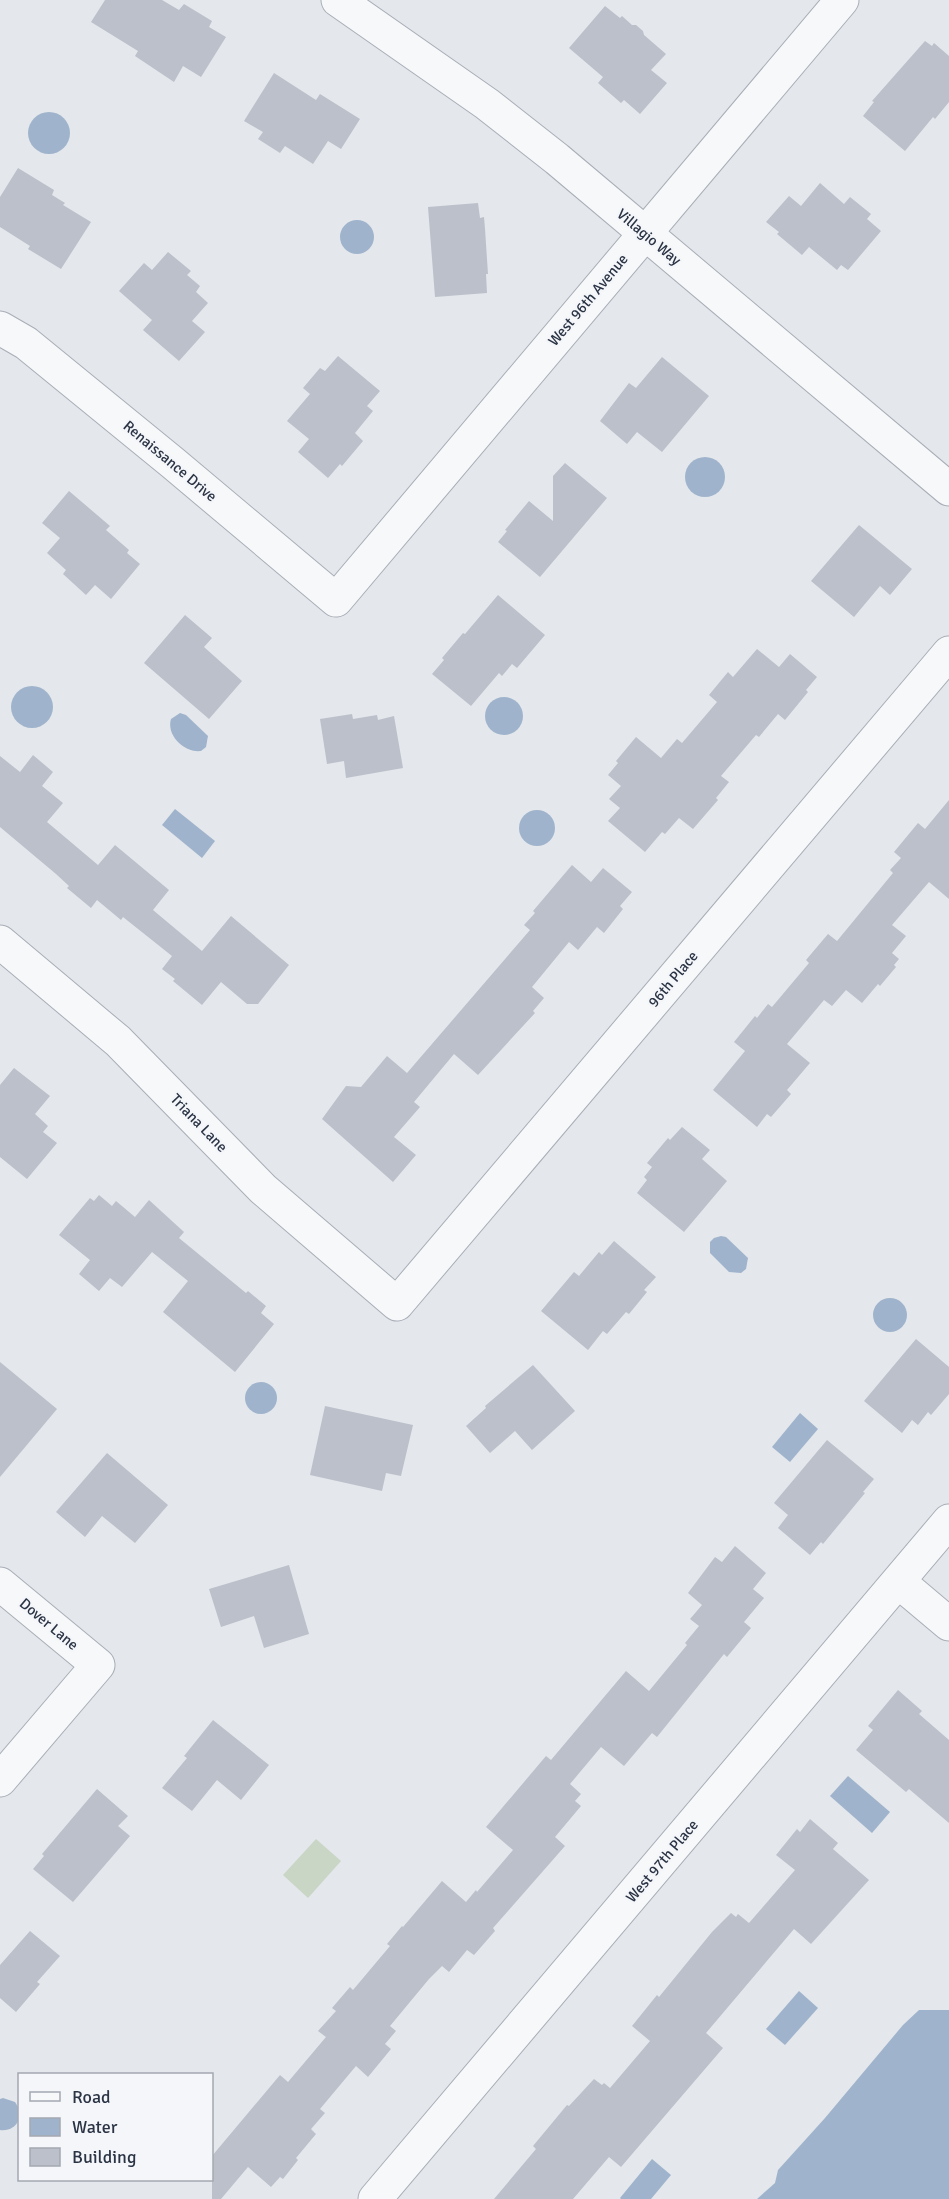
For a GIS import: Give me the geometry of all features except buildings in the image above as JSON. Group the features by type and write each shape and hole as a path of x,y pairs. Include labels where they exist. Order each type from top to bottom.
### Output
{"street":[{"name":"Villagio Way","path":"338,0 487,104 557,159 949,489"},
{"name":"West 96th Avenue","path":"336,600 842,0"},
{"name":"Renaissance Drive","path":"0,328 26,343 336,600"},
{"name":"96th Place","path":"397,1304 949,653"},
{"name":"Triana Lane","path":"0,942 117,1041 263,1189 397,1304"},
{"name":"West 97th Place","path":"375,2199 949,1521"},
{"path":"898,1582 949,1624"},
{"name":"Dover Lane","path":"0,1584 98,1665 0,1780"}],"green space":[{"path":"316,1839 341,1861 308,1898 283,1875"}],"water":[{"path":"49,112 64,118 70,133 64,148 49,154 34,148 28,133 34,118"},
{"path":"357,220 369,225 374,237 369,249 357,254 345,249 340,237 345,225"},
{"path":"705,457 719,463 725,477 719,491 705,497 691,491 685,477 691,463"},
{"path":"32,686 47,692 53,707 47,722 32,728 17,722 11,707 17,692"},
{"path":"504,697 517,703 523,716 517,729 504,735 491,729 485,716 491,703"},
{"path":"180,713 186,715 208,736 206,747 201,751 188,749 174,737 170,725 171,719"},
{"path":"175,809 215,841 202,858 162,825"},
{"path":"537,810 550,815 555,828 550,841 537,846 524,841 519,828 524,815"},
{"path":"721,1236 726,1237 748,1258 746,1269 741,1273 729,1272 710,1253 710,1242"},
{"path":"890,1298 902,1303 907,1315 902,1327 890,1332 878,1327 873,1315 878,1303"},
{"path":"261,1382 273,1386 277,1398 273,1410 261,1414 249,1410 245,1398 249,1386"},
{"path":"800,1413 818,1429 790,1462 772,1447"},
{"path":"848,1776 890,1812 872,1833 830,1796"},
{"path":"799,1991 818,2008 785,2045 766,2029"},
{"path":"919,2010 949,2010 949,2199 757,2199 775,2183 778,2170 903,2025"},
{"path":"0,2099 15,2102 18,2107 18,2122 6,2130 0,2130"},
{"path":"652,2159 671,2175 651,2199 621,2199 620,2198"}]}
